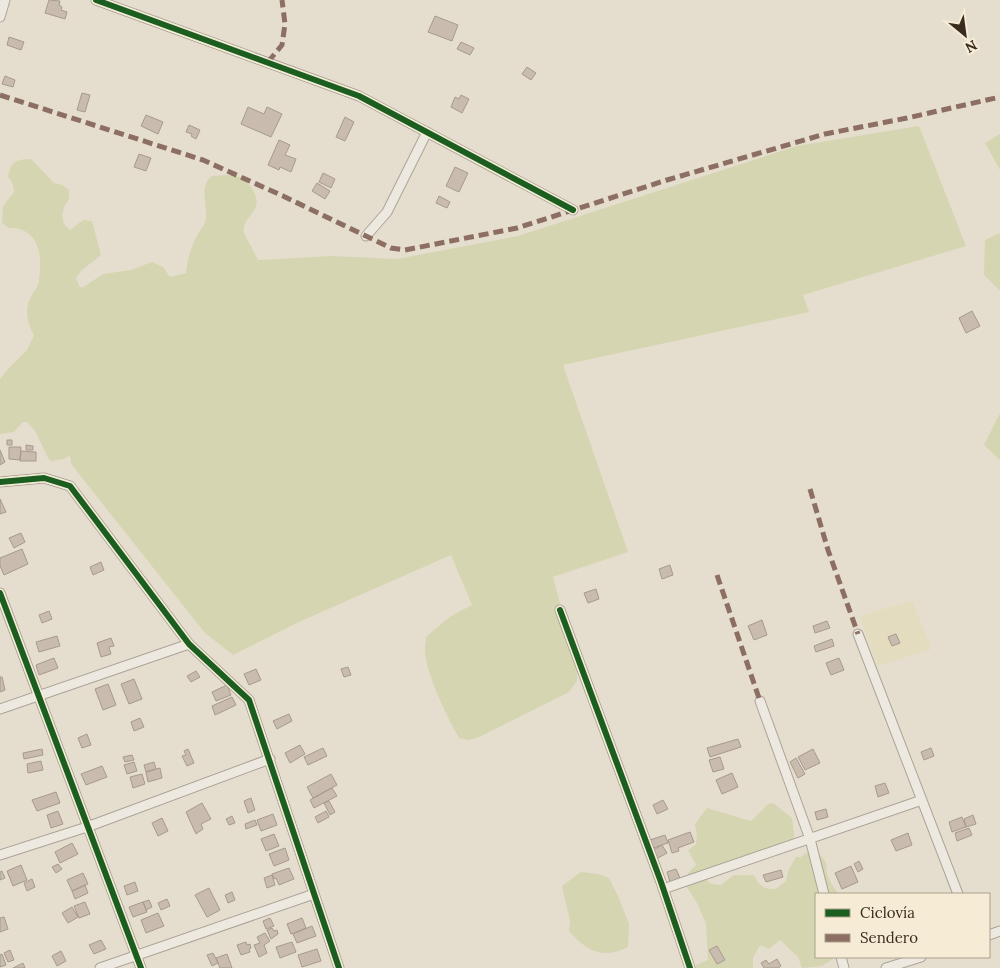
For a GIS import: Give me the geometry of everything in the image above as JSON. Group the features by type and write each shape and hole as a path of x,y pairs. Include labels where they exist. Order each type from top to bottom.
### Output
{"street":[{"path":"0,17 5,0"},
{"path":"96,0 359,96 573,210"},
{"path":"366,236 387,212 427,132"},
{"path":"0,482 44,478 70,486 189,644 249,700 339,968"},
{"path":"0,594 141,968"},
{"path":"560,610 663,889 690,968"},
{"path":"858,634 958,893"},
{"path":"0,709 189,644"},
{"path":"760,701 810,839 824,893"},
{"path":"0,855 87,827 270,759"},
{"path":"663,889 922,800"},
{"path":"100,968 314,894"},
{"path":"886,968 918,958"}],"shaded area":[{"path":"912,601 932,649 878,666 859,616"}],"green space":[{"path":"919,126 966,246 803,295 809,312 563,365 628,552 553,577 577,669 577,681 569,692 477,738 468,740 459,738 438,694 428,669 426,658 426,637 451,616 472,605 451,555 301,621 233,655 205,633 71,464 70,456 51,461 35,431 27,422 23,422 14,432 0,434 0,379 27,350 34,335 30,327 27,310 29,301 38,283 40,271 39,253 33,238 27,232 9,228 2,223 3,206 14,192 13,184 8,177 10,168 15,162 31,159 54,183 62,185 69,190 69,199 62,215 64,224 70,230 83,220 92,221 101,255 81,271 76,278 79,286 82,288 103,274 131,270 152,262 163,267 170,277 186,273 192,247 205,221 204,195 208,180 212,176 236,176 253,189 256,199 255,209 245,223 244,233 258,260 331,256 397,259 518,236 797,146"},
{"path":"1000,134 1000,170 985,143"},
{"path":"1000,233 1000,291 984,275 985,240"},
{"path":"1000,413 1000,460 984,445"},
{"path":"773,803 792,818 795,843 705,878 711,884 721,885 734,875 754,875 762,886 776,889 786,881 788,871 796,857 801,857 808,852 815,852 822,856 829,879 837,893 815,893 815,958 833,959 822,966 802,968 798,957 780,940 769,949 760,945 753,958 753,968 694,968 696,965 708,960 706,924 698,905 687,887 688,873 696,865 688,850 696,844 695,824 707,808 751,821 768,804"},
{"path":"581,872 598,874 609,878 629,924 628,947 611,953 603,953 582,944 569,931 570,921 562,886"}],"building":[{"path":"49,0 60,1 61,10 67,12 65,19 45,13"},
{"path":"435,16 458,25 452,41 428,32"},
{"path":"9,37 24,42 21,50 7,45"},
{"path":"461,42 474,48 470,55 457,49"},
{"path":"527,67 536,73 531,80 522,74"},
{"path":"5,76 15,80 13,87 2,84"},
{"path":"82,93 90,95 85,112 77,110"},
{"path":"461,95 469,99 462,113 451,107 455,97 459,99"},
{"path":"248,107 264,114 267,107 282,114 271,137 241,124"},
{"path":"146,115 163,122 158,134 141,126"},
{"path":"345,117 354,122 345,141 336,137"},
{"path":"189,125 200,130 196,139 191,136 192,134 186,132"},
{"path":"279,140 290,145 285,155 296,159 291,172 280,167 279,170 268,165"},
{"path":"139,154 151,158 146,171 134,167"},
{"path":"455,167 468,173 459,192 446,186"},
{"path":"323,173 335,179 331,188 319,182"},
{"path":"317,183 330,191 325,199 312,191"},
{"path":"439,196 450,202 447,208 436,203"},
{"path":"972,311 980,326 966,333 959,318"},
{"path":"7,440 12,440 12,445 7,445"},
{"path":"26,445 33,446 33,450 26,450"},
{"path":"9,447 21,447 20,460 9,459"},
{"path":"0,450 5,462 0,465"},
{"path":"21,451 36,452 36,461 20,461"},
{"path":"0,499 6,512 0,514"},
{"path":"21,533 25,542 14,548 9,538"},
{"path":"22,549 28,564 4,575 0,566 0,558"},
{"path":"101,562 104,570 93,575 90,567"},
{"path":"670,565 673,575 662,579 659,569"},
{"path":"596,589 599,599 588,603 584,593"},
{"path":"49,611 52,619 42,623 39,615"},
{"path":"762,620 767,635 754,640 748,626"},
{"path":"827,621 830,628 815,633 813,626"},
{"path":"896,634 900,643 892,646 888,637"},
{"path":"57,636 60,646 39,652 36,642"},
{"path":"111,638 114,646 109,647 111,654 101,657 97,643"},
{"path":"832,639 834,646 816,652 814,646"},
{"path":"54,658 58,668 39,675 36,665"},
{"path":"839,658 844,670 831,675 826,663"},
{"path":"348,667 351,675 344,677 341,669"},
{"path":"256,669 261,680 249,685 244,674"},
{"path":"196,671 200,677 191,682 187,676"},
{"path":"0,677 2,677 5,690 0,692"},
{"path":"134,679 142,699 129,704 121,684"},
{"path":"108,684 116,705 103,710 95,689"},
{"path":"227,685 231,695 216,701 212,692"},
{"path":"232,697 236,705 215,715 212,706"},
{"path":"289,714 292,721 277,729 273,721"},
{"path":"140,718 144,727 134,731 131,722"},
{"path":"87,734 91,745 82,748 78,738"},
{"path":"738,739 741,747 710,757 707,748"},
{"path":"300,745 305,754 290,763 285,753"},
{"path":"323,748 327,756 308,765 304,757"},
{"path":"931,748 934,756 924,760 921,752"},
{"path":"42,749 43,755 24,759 23,753"},
{"path":"188,749 194,763 187,766 182,756 186,755 184,751"},
{"path":"813,749 820,763 805,770 798,757"},
{"path":"132,755 134,760 125,762 123,757"},
{"path":"720,757 724,769 713,772 709,760"},
{"path":"796,758 805,774 798,778 790,762"},
{"path":"41,761 43,770 28,773 27,764"},
{"path":"134,762 137,771 127,774 124,765"},
{"path":"154,762 156,769 146,772 144,765"},
{"path":"102,766 107,777 86,785 81,774"},
{"path":"160,768 162,778 148,782 146,772"},
{"path":"732,773 738,787 722,794 716,780"},
{"path":"142,774 145,784 133,788 130,777"},
{"path":"331,774 337,785 313,798 307,787"},
{"path":"885,783 889,793 878,797 875,786"},
{"path":"332,788 337,796 314,808 310,800"},
{"path":"56,792 60,803 37,811 32,800"},
{"path":"251,798 255,810 248,813 244,801"},
{"path":"663,800 668,809 657,814 653,805"},
{"path":"329,801 335,812 330,815 324,803"},
{"path":"202,803 211,819 201,824 203,829 196,834 186,812"},
{"path":"826,809 828,817 817,820 815,812"},
{"path":"58,811 63,824 51,828 47,815"},
{"path":"326,811 329,817 318,823 315,817"},
{"path":"273,814 277,825 261,831 257,820"},
{"path":"973,815 976,824 966,827 964,819"},
{"path":"232,816 235,823 229,825 226,819"},
{"path":"962,817 966,827 952,832 949,822"},
{"path":"162,818 168,831 158,836 152,823"},
{"path":"255,820 257,825 246,829 245,824"},
{"path":"969,828 972,835 957,841 955,833"},
{"path":"690,832 694,842 678,848 679,851 672,853 668,840"},
{"path":"908,833 912,845 896,851 891,840"},
{"path":"274,834 279,846 266,851 261,839"},
{"path":"665,835 668,843 653,848 650,840"},
{"path":"72,843 78,854 60,863 55,852"},
{"path":"662,845 667,853 656,859 651,851"},
{"path":"285,848 289,860 274,866 269,854"},
{"path":"859,861 863,869 858,872 854,864"},
{"path":"58,864 62,869 56,873 52,867"},
{"path":"21,865 27,880 13,886 7,871"},
{"path":"851,866 858,882 842,889 835,873"},
{"path":"289,868 294,879 279,885 272,874"},
{"path":"676,869 680,878 670,882 667,872"},
{"path":"781,870 783,877 766,882 763,875"},
{"path":"2,871 5,878 0,880 0,872"},
{"path":"83,873 88,884 72,891 67,880"},
{"path":"272,875 275,885 267,888 264,878"},
{"path":"32,879 35,887 27,891 24,883"},
{"path":"135,882 138,891 127,895 124,886"},
{"path":"85,885 88,893 75,899 72,891"},
{"path":"209,888 220,910 207,917 195,895"},
{"path":"232,892 235,900 228,903 225,895"},
{"path":"167,899 170,906 161,910 158,903"},
{"path":"149,900 152,907 146,910 143,902"},
{"path":"85,902 90,914 79,918 74,906"},
{"path":"143,902 147,912 133,917 129,907"},
{"path":"72,907 78,917 68,923 62,913"},
{"path":"158,913 164,926 146,933 141,920"},
{"path":"4,917 8,929 0,932 0,918"},
{"path":"270,918 274,926 266,929 263,921"},
{"path":"302,918 306,928 291,934 287,924"},
{"path":"312,926 316,936 297,943 293,934"},
{"path":"272,928 274,931 277,930 278,934 271,939 267,930"},
{"path":"265,933 270,941 264,945 267,953 259,957 254,945 260,943 257,937"},
{"path":"101,940 106,949 94,954 89,945"},
{"path":"246,942 247,945 250,944 250,952 241,955 237,945"},
{"path":"292,942 296,952 280,958 276,947"},
{"path":"717,946 725,960 717,964 709,950"},
{"path":"317,949 321,961 302,967 298,955"},
{"path":"10,950 14,960 8,962 4,953"},
{"path":"61,951 66,961 57,966 52,956"},
{"path":"213,953 218,963 212,966 207,955"},
{"path":"2,954 6,965 0,967 0,955"},
{"path":"227,954 232,968 220,968 216,958"},
{"path":"777,959 781,966 778,968 764,968 761,963 766,960 769,964"},
{"path":"23,963 25,968 13,968"}],"marked path":[{"path":"268,62 282,45 285,24 282,0"},
{"path":"0,95 203,160 391,248 405,250 517,228 667,180 825,134 1000,97"},
{"path":"810,489 828,550 858,634"},
{"path":"717,575 760,701"}],"cycle path":[{"path":"96,0 359,96 573,210"},
{"path":"0,482 44,478 70,486 189,644 249,700 339,968"},
{"path":"0,593 141,968"},
{"path":"560,610 661,882 690,968"}]}
